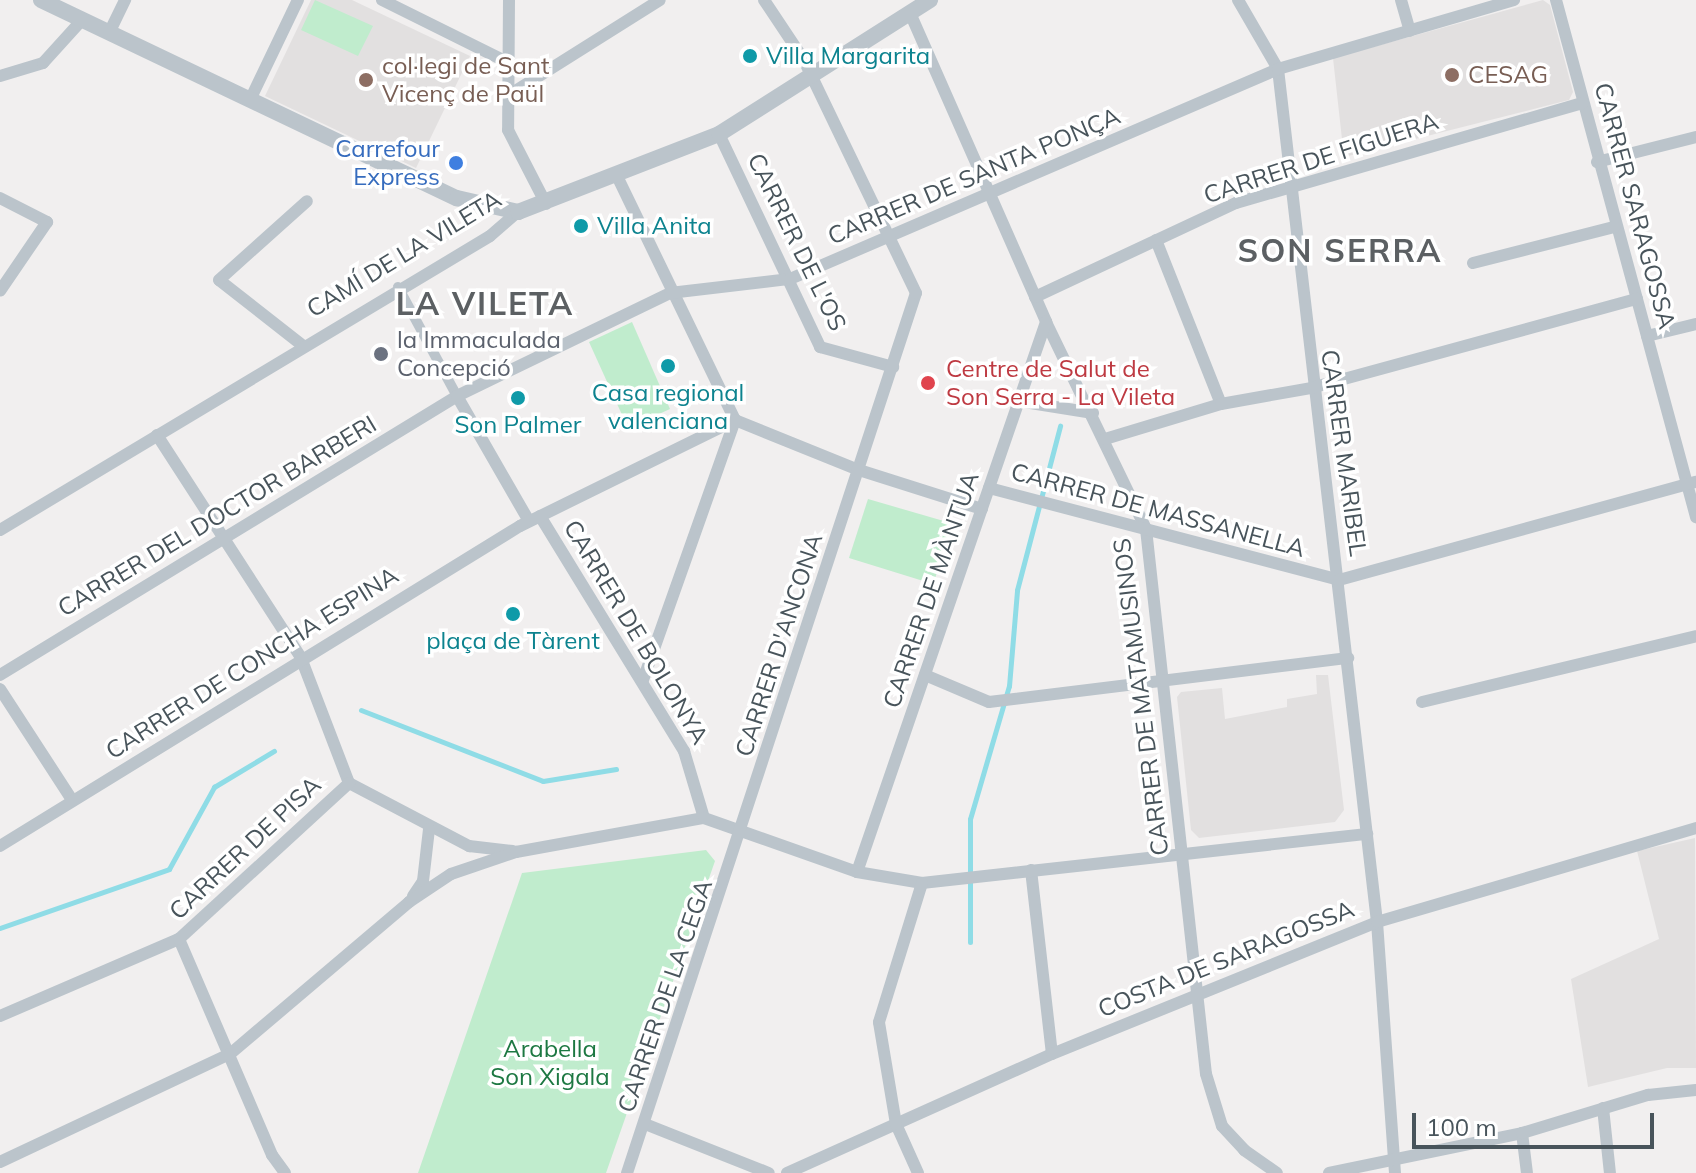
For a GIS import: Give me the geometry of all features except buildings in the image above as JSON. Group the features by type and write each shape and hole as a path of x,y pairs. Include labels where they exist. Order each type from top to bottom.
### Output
{"street":[{"path":"41,0 457,198 518,212"},
{"path":"109,33 125,0"},
{"path":"250,100 298,0"},
{"path":"382,0 509,63"},
{"path":"509,0 508,130 546,204"},
{"path":"509,95 660,0"},
{"name":"CARRER D'ANCONA","path":"741,833 916,293 812,76 764,0"},
{"name":"CAMÍ DE LA VILETA","path":"0,530 398,287 490,236 518,212 546,204 719,134 930,0"},
{"name":"CARRER MARIBEL","path":"1238,0 1278,69 1311,388 1339,580 1377,922 1394,1167"},
{"path":"1401,0 1410,31"},
{"name":"CARRER DE SANTA PONÇA","path":"457,396 670,293 790,279 1278,69 1514,0"},
{"name":"CARRER SARAGOSSA","path":"1556,0 1614,227 1692,484 1696,517"},
{"name":"CARRER DE MATAMUSINOS","path":"910,13 992,191 1046,322 1093,413 1146,529 1212,1102 1222,1126 1244,1150 1277,1173"},
{"path":"0,76 43,63 82,20"},
{"name":"CARRER DE FIGUERA","path":"1035,297 1236,203 1583,103"},
{"name":"CARRER DE L'OS","path":"719,134 820,347 893,367"},
{"path":"1597,162 1696,137"},
{"path":"617,176 670,293 735,420 643,680"},
{"path":"0,198 47,222 0,291"},
{"path":"302,345 219,280 307,201"},
{"path":"1473,263 1614,227"},
{"path":"1156,240 1221,404"},
{"path":"398,287 457,396"},
{"path":"1105,439 1221,404 1311,388 1637,299"},
{"name":"CARRER DE MÀNTUA","path":"857,872 1046,322"},
{"path":"1647,336 1696,324"},
{"name":"CARRER DE BOLONYA","path":"457,396 643,680 684,751 704,818"},
{"name":"CARRER DEL DOCTOR BARBERI","path":"0,675 224,535 457,396"},
{"path":"1018,401 1093,413"},
{"name":"CARRER DE MASSANELLA","path":"735,420 859,470 982,509"},
{"name":"CARRER DE CONCHA ESPINA","path":"0,846 301,658 535,518 735,420"},
{"path":"157,435 213,527 224,535 301,658 349,783"},
{"path":"1339,580 1692,484"},
{"name":"CARRER DE MASSANELLA","path":"989,488 1339,580"},
{"path":"1422,702 1696,636"},
{"path":"925,675 994,701 1164,683 1348,658"},
{"path":"0,689 72,800"},
{"name":"CARRER DE PISA","path":"0,1016 179,939 349,783 429,829 469,846 516,852"},
{"path":"5,1173 0,1162 230,1054 409,902 451,874 516,852 704,818 857,872 922,883 1367,834"},
{"name":"COSTA DE SARAGOSSA","path":"787,1173 1052,1054 1377,922 1696,828"},
{"path":"409,902 423,881 429,829"},
{"name":"CARRER DE LA CEGA","path":"627,1173 741,833"},
{"path":"1031,870 1052,1054"},
{"path":"918,1173 896,1124 879,1022 922,883"},
{"path":"179,939 272,1155 285,1173"},
{"path":"1329,1173 1394,1167 1648,1095 1696,1090"},
{"path":"1603,1108 1610,1173"},
{"path":"645,1124 769,1173"},
{"path":"1522,1133 1527,1173"}],"shaded area":[{"name":"col·legi de Sant Vicenç de Paül","path":"311,0 352,0 470,56 416,168 265,96"},
{"name":"CESAG","path":"1543,0 1550,5 1573,92 1569,100 1344,157 1333,58"},
{"path":"1316,675 1328,675 1344,810 1335,822 1199,838 1191,830 1177,697 1181,692 1222,688 1225,719 1287,707 1287,699 1317,694"},
{"path":"1695,838 1696,1068 1667,1068 1588,1087 1571,979 1659,939 1637,851"}],"green space":[{"path":"315,0 373,26 358,56 301,30"},
{"path":"632,322 670,409 628,428 589,342"},
{"path":"868,499 954,524 933,584 849,558"},
{"name":"Arabella Son Xigala","path":"706,850 715,861 606,1173 418,1173 522,873"}],"waterway":[{"path":"970,942 970,819 1009,686 1017,590 1060,426"},
{"path":"361,710 543,781 616,769"},
{"path":"0,928 169,869 214,787 274,751"}],"place":[{"name":"Villa Margarita","path":"750,56"},
{"name":"CESAG","path":"1452,75"},
{"name":"col·legi de Sant Vicenç de Paül","path":"366,80"},
{"name":"Carrefour Express","path":"456,163"},
{"name":"Villa Anita","path":"581,226"},
{"name":"la Immaculada Concepció","path":"381,354"},
{"name":"Casa regional valenciana","path":"668,366"},
{"name":"Centre de Salut de Son Serra - La Vileta","path":"928,383"},
{"name":"Son Palmer","path":"518,398"},
{"name":"plaça de Tàrent","path":"513,614"}],"district":[{"name":"SON SERRA","path":"1340,250"},
{"name":"LA VILETA","path":"485,303"}]}
